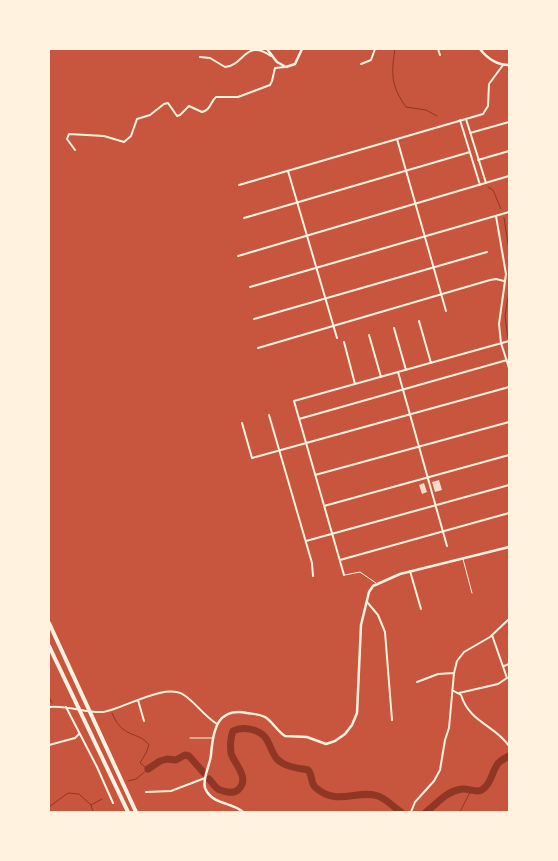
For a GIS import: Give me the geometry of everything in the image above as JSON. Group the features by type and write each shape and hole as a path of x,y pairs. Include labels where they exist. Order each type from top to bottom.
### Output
{"highway":[{"path":"49,623 136,812"},
{"path":"49,646 128,812"}],"street":[{"path":"267,49 280,64 286,66"},
{"path":"75,150 68,139 69,134 104,136 124,142 130,138 137,119 153,113 164,104 170,105 177,116 189,106 205,112 211,107 216,97 238,97 270,86 275,68 295,64 302,49"},
{"path":"361,64 371,60 375,49"},
{"path":"438,49 440,55"},
{"path":"480,49 488,58 503,65 509,65"},
{"path":"200,57 210,58 226,66 235,64 244,54 250,51 263,51 272,56"},
{"path":"239,185 466,119 485,112 488,106 489,84 503,65"},
{"path":"466,119 486,183"},
{"path":"460,120 480,185"},
{"path":"470,133 509,122"},
{"path":"397,139 443,295 446,311"},
{"path":"478,160 509,151"},
{"path":"244,218 470,152"},
{"path":"288,171 337,338"},
{"path":"238,256 509,176"},
{"path":"250,287 509,212"},
{"path":"496,216 506,274 499,321 501,343 509,368"},
{"path":"254,319 487,252"},
{"path":"258,348 490,280 496,279 504,281"},
{"path":"419,321 431,363"},
{"path":"394,328 406,370"},
{"path":"369,335 381,377"},
{"path":"344,575 294,401 509,341"},
{"path":"344,342 355,384"},
{"path":"299,419 507,360"},
{"path":"398,372 447,546"},
{"path":"242,423 252,458 509,387"},
{"path":"269,415 306,541 313,576"},
{"path":"316,475 509,422"},
{"path":"324,506 509,455"},
{"path":"306,541 509,485"},
{"path":"340,560 509,513"},
{"path":"243,812 238,808 214,799 206,788 205,778 210,764 213,738 217,724 227,713 240,711 266,718 280,733 289,737 307,737 326,744 335,741 345,734 352,725 357,713 361,625 370,588 376,583 410,571 509,547"},
{"path":"410,571 421,610"},
{"path":"367,602 378,616 385,632 392,720"},
{"path":"411,812 415,802 434,781 440,770 445,740 449,728 454,673 457,661 464,652 492,635 509,619"},
{"path":"452,690 459,693 501,683 508,678 492,635"},
{"path":"504,666 509,664"},
{"path":"417,682 438,674 454,673"},
{"path":"49,707 66,707 93,712 103,712 164,692 178,692 217,724"},
{"path":"459,693 466,708 483,724 501,736 509,746"},
{"path":"138,700 144,721"},
{"path":"66,707 113,802"},
{"path":"49,745 74,738 79,734"},
{"path":"146,792 171,791 205,778"}],"lane":[{"path":"463,559 472,593"},
{"path":"344,575 360,572 376,583"},
{"path":"190,738 213,738"}],"building":[{"path":"439,480 442,490 435,492 432,482"},
{"path":"424,483 427,492 422,494 419,485"}],"waterway":[{"path":"395,49 393,80 401,100 406,107 426,110 437,116"},
{"path":"488,187 493,190 501,209"},
{"path":"504,218 509,250"},
{"path":"508,338 505,316 509,291"},
{"path":"49,697 52,703"},
{"path":"112,713 116,721 125,731 140,738 149,745 140,763 148,769"},
{"path":"209,779 215,787 220,790 227,792 238,790 243,781 231,753 231,737 233,731 237,729 250,729 262,734 265,737 272,751 280,762 292,767 308,770 313,785 323,793 339,797 370,794 384,799 401,812"},
{"path":"148,769 160,761 167,759 176,760 185,755 189,756 204,773"},
{"path":"426,812 451,792 462,789 478,791 486,787 495,768 502,760 509,756"},
{"path":"128,781 136,779 147,770"},
{"path":"460,812 469,794 474,790"},
{"path":"49,807 68,793 79,794 91,805 102,799"},
{"path":"91,805 93,812"}]}
